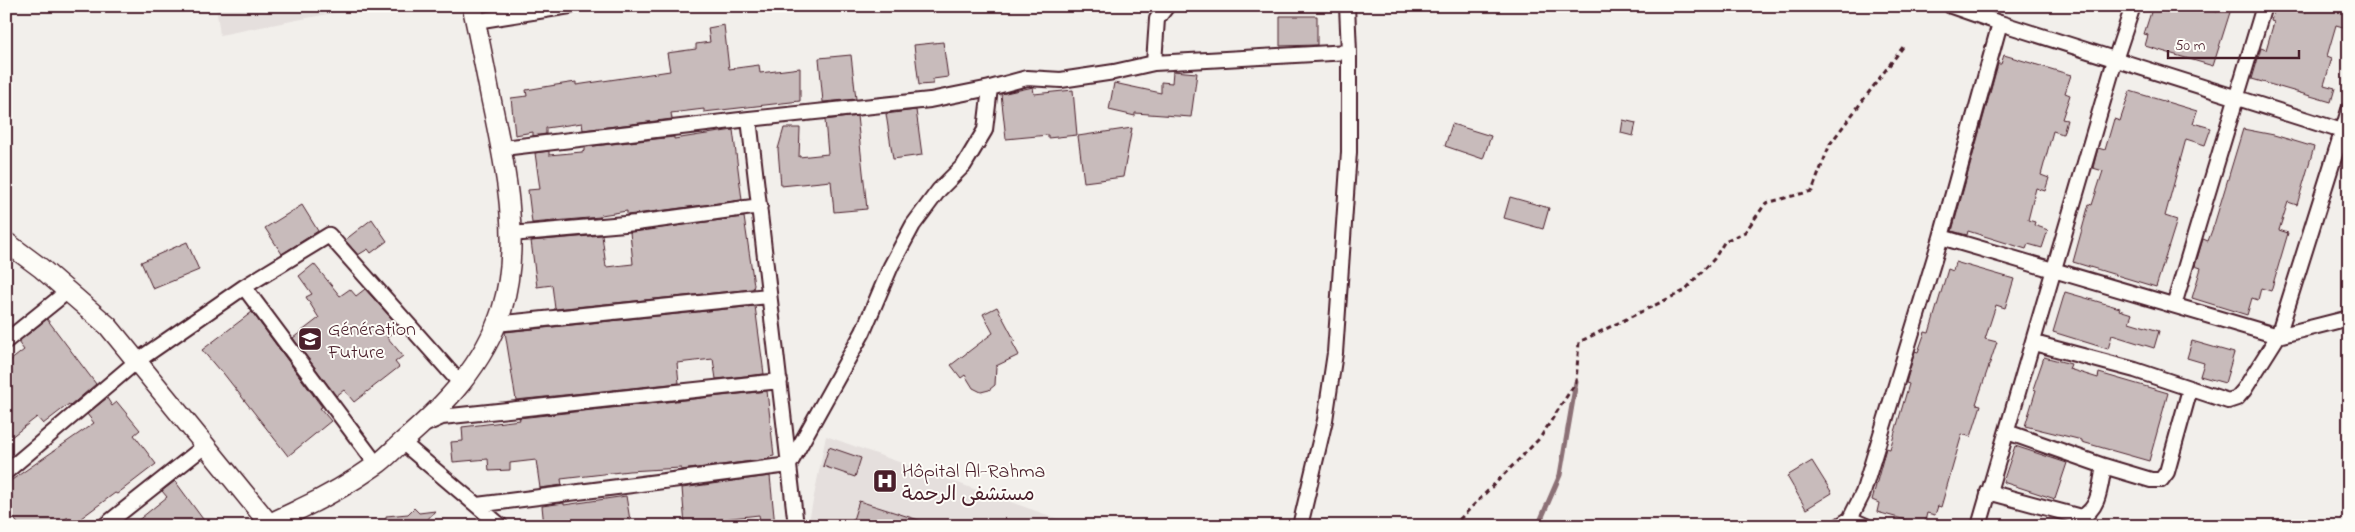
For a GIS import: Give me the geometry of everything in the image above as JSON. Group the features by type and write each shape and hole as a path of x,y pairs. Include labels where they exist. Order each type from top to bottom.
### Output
{"street":[{"path":"6,242 68,291 108,326 269,525 336,490 377,465 422,425 461,384 485,350 502,306 511,234 503,148 474,14 570,6"},
{"path":"1154,63 1157,19 1167,6"},
{"path":"1300,526 1325,420 1335,353 1349,152 1347,6"},
{"path":"1952,6 2236,99 2342,131"},
{"path":"1979,526 2034,343 2115,60 2133,6"},
{"path":"2174,305 2264,6"},
{"path":"1866,526 1844,523 1863,493 1941,237 2000,22"},
{"path":"503,148 930,100 990,88 1027,78 1061,80 1114,72 1154,63 1349,52"},
{"path":"789,465 863,332 891,266 913,225 939,190 964,165 986,130 990,88"},
{"path":"2034,343 2135,370 2228,401 2237,398 2278,336 2349,110"},
{"path":"749,119 796,526"},
{"path":"511,234 636,223 760,206"},
{"path":"6,472 137,361 244,287 329,235 461,384"},
{"path":"1941,237 2278,336 2349,318"},
{"path":"244,287 377,465"},
{"path":"6,341 68,291"},
{"path":"496,324 768,296"},
{"path":"422,425 442,417 780,381"},
{"path":"2007,432 2104,466 2151,480 2161,480 2167,472 2190,389"},
{"path":"402,442 501,526"},
{"path":"104,526 206,445"},
{"path":"477,505 789,465"},
{"path":"1988,492 2081,517 2090,513 2095,507 2104,466"}],"path":[{"path":"1453,526 1540,438 1576,382 1579,342 1684,291 1714,259 1726,241 1744,232 1766,203 1812,191 1830,144 1903,47"}],"shaded area":[{"path":"216,6 369,6 220,35"},
{"name":"Hôpital Al-Rahma مستشفى الرحمة","path":"826,436 1078,526 808,526"}],"building":[{"path":"2153,6 2198,6 2217,12 2218,6 2232,6 2213,66 2145,46 2148,35 2144,34"},
{"path":"2275,6 2304,13 2306,6 2349,6 2343,27 2336,25 2327,56 2332,58 2324,85 2335,88 2331,102 2252,79 2261,48 2266,50 2274,22 2271,21"},
{"path":"1280,16 1317,16 1317,45 1280,46"},
{"path":"724,25 729,69 759,65 760,73 800,68 800,101 704,112 704,109 671,113 672,119 583,130 582,123 546,128 546,134 533,136 533,132 515,135 511,98 527,96 526,90 576,82 576,85 670,71 667,53 696,49 696,44 710,42 708,28"},
{"path":"943,42 948,77 933,79 933,84 919,85 914,45"},
{"path":"851,55 856,99 823,102 819,58"},
{"path":"2004,55 2071,75 2065,93 2070,95 2062,119 2067,120 2063,134 2053,131 2041,175 2049,178 2045,191 2036,188 2028,220 2035,222 2034,225 2048,230 2042,248 2028,244 2026,249 1968,231 1967,235 1952,231 1998,64 2001,64"},
{"path":"1173,71 1197,73 1191,117 1135,113 1135,116 1109,110 1114,83 1161,93 1161,82 1172,83"},
{"path":"1033,87 1034,94 1073,90 1077,135 1048,138 1048,135 1006,139 1001,94"},
{"path":"2130,91 2197,111 2193,123 2211,128 2205,145 2186,139 2165,216 2177,220 2156,287 2073,262 2089,204 2092,205 2103,171 2093,168 2098,148 2105,150 2114,119 2120,121"},
{"path":"916,110 922,155 893,159 886,114"},
{"path":"857,116 867,209 834,212 831,181 781,186 778,149 784,128 800,128 799,157 828,154 825,120"},
{"path":"1623,120 1636,123 1633,136 1621,133"},
{"path":"1452,124 1491,136 1483,159 1445,146"},
{"path":"1132,128 1123,177 1084,182 1078,136"},
{"path":"2243,129 2274,135 2314,147 2297,205 2288,202 2279,230 2288,233 2271,291 2261,288 2258,300 2252,298 2247,315 2192,298 2201,268 2195,266 2203,239 2208,241 2214,225"},
{"path":"733,130 742,200 627,215 627,211 601,215 600,217 532,223 528,190 540,189 535,153 549,151 549,155 582,152 585,151 585,147 674,137 674,139"},
{"path":"1510,197 1549,208 1543,229 1504,218"},
{"path":"302,205 318,231 282,254 265,228"},
{"path":"744,217 753,289 555,309 552,285 537,287 531,241 602,235 606,267 633,264 630,232"},
{"path":"372,219 387,241 371,253 368,249 358,255 345,240"},
{"path":"187,242 199,270 153,289 141,262"},
{"path":"1955,262 2014,279 2005,308 1996,305 1985,339 1997,342 1976,404 1981,405 1971,437 1962,434 1941,507 1938,506 1935,515 1927,513 1924,525 1877,512 1879,503 1872,500 1886,448 1890,449 1909,384 1906,383 1915,351 1918,352 1925,332 1929,333 1948,269 1953,271"},
{"path":"314,264 340,296 350,289 356,296 365,289 399,327 387,337 403,356 395,362 399,367 354,402 344,390 336,396 293,338 319,318 306,297 312,294 299,276"},
{"path":"2065,292 2120,308 2119,310 2132,314 2129,322 2159,331 2154,348 2112,335 2108,349 2053,332"},
{"path":"755,306 764,374 716,379 713,359 677,363 679,383 516,400 505,332"},
{"path":"997,307 1015,341 1012,342 1019,355 996,366 995,385 989,390 981,392 973,388 965,375 961,378 951,365 993,333 983,314"},
{"path":"252,312 331,421 288,456 220,369 202,350"},
{"path":"47,319 96,384 70,406 69,404 43,424 37,417 6,441 6,364 24,350 18,342"},
{"path":"2192,341 2234,353 2225,383 2200,376 2204,363 2187,358"},
{"path":"2044,357 2071,364 2069,369 2098,378 2099,373 2168,393 2149,461 2082,442 2082,440 2025,426 2036,390 2033,389"},
{"path":"767,391 774,456 769,457 769,459 681,470 681,468 629,471 561,479 562,485 540,488 536,460 510,463 510,470 489,471 488,459 453,462 451,442 463,441 462,427 520,420 519,418"},
{"path":"107,398 112,406 117,402 140,430 134,435 156,464 73,524 68,517 55,526 20,526 12,516 6,520 6,484 94,423 87,414"},
{"path":"2015,446 2067,463 2055,499 2003,482"},
{"path":"829,447 861,458 855,477 823,466"},
{"path":"1812,461 1832,493 1806,509 1787,476"},
{"path":"770,476 775,526 761,526 759,515 705,521 706,526 685,526 682,488"},
{"path":"175,481 208,526 131,526 167,497 162,491"},
{"path":"626,496 631,526 544,526 542,506 564,503 564,505"},
{"path":"859,501 928,523 928,526 851,526"},
{"path":"414,508 419,513 435,511 427,520 434,526 386,526 386,516 408,514"}],"waterway":[{"path":"1538,526 1560,475 1576,382"}],"place":[{"name":"Génération Future","path":"310,339"},
{"name":"Hôpital Al-Rahma مستشفى الرحمة","path":"885,481"}]}
